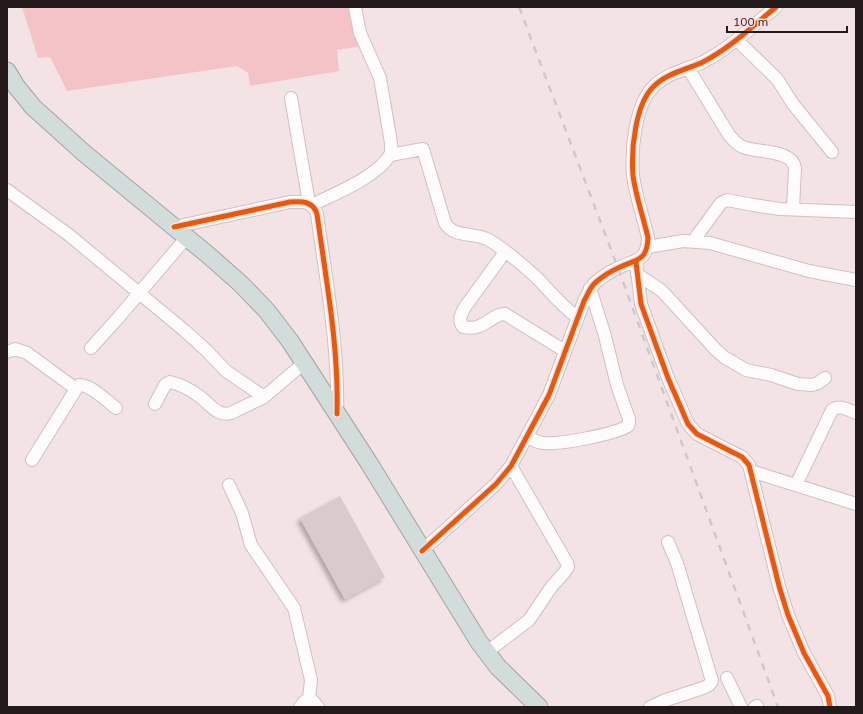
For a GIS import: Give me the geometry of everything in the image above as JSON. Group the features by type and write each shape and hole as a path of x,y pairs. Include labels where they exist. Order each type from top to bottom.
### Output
{"highway":[{"path":"7,71 12,86 56,129 84,154 242,284 267,311 290,341 337,414 479,642 498,667 539,707"}],"street":[{"path":"355,7 360,33 380,78 391,143 390,155"},
{"path":"422,551 496,484 511,466 549,395 590,288 596,282 618,268 636,262 645,254 648,246 648,238 633,175 633,160 638,116 641,104 647,94 664,78 703,62 737,40 776,7"},
{"path":"737,40 777,79 793,104 832,152"},
{"path":"688,68 729,135 738,144 743,147 775,153 790,159 793,162 795,168 793,209"},
{"path":"292,98 311,204 317,214 334,341 338,386 337,414"},
{"path":"90,348 139,293 180,232 290,202 311,204 363,179 376,170 390,155 423,149 445,223 448,228 456,232 482,236 489,240 533,275 560,303 578,318"},
{"path":"7,190 69,235 185,331 206,350 226,372 264,397"},
{"path":"693,241 721,203 727,200 761,206 793,209 856,212"},
{"path":"648,246 683,241 710,243 809,271 856,280"},
{"path":"505,252 465,307 460,316 461,324 463,327 467,328 482,325 499,315 505,314 565,351"},
{"path":"636,262 641,304 668,378 688,424 697,434 742,457 749,465 779,586 788,615 804,653 828,696 830,707"},
{"path":"637,274 662,291 716,350 724,357 746,370 771,375 807,386 818,383 825,378"},
{"path":"527,437 538,442 551,444 602,435 625,428 630,423 617,385 605,336 590,288"},
{"path":"7,352 14,349 27,353 76,389"},
{"path":"155,404 165,385 170,382 199,395 216,410 224,414 231,413 264,397 304,363"},
{"path":"32,460 79,385 86,386 116,408"},
{"path":"796,485 832,410 836,407 842,407 856,413"},
{"path":"487,652 529,620 552,586 564,573 568,566 511,466"},
{"path":"751,471 856,504"},
{"path":"229,485 242,513 247,534 254,552 294,608 311,680 309,704"},
{"path":"650,707 703,688 709,685 712,681 677,563 668,542"},
{"path":"727,678 741,707"}],"shaded area":[{"path":"22,7 362,7 368,45 337,50 339,71 250,86 248,73 237,66 67,91 50,57 38,58"}],"building":[{"path":"340,496 385,577 345,599 300,518"}],"railway":[{"path":"519,7 618,268 778,707"}],"cycle path":[{"path":"422,551 496,484 511,466 549,395 584,301 592,286 610,272 639,259 645,252 648,238 633,175 633,153 638,115 648,94 654,86 665,78 703,62 723,50 776,7"},
{"path":"174,227 290,202 303,202 313,206 317,214 334,339 337,414"},
{"path":"636,262 641,304 668,378 688,424 697,434 742,457 749,465 779,586 788,615 804,653 828,696 830,707"}]}
